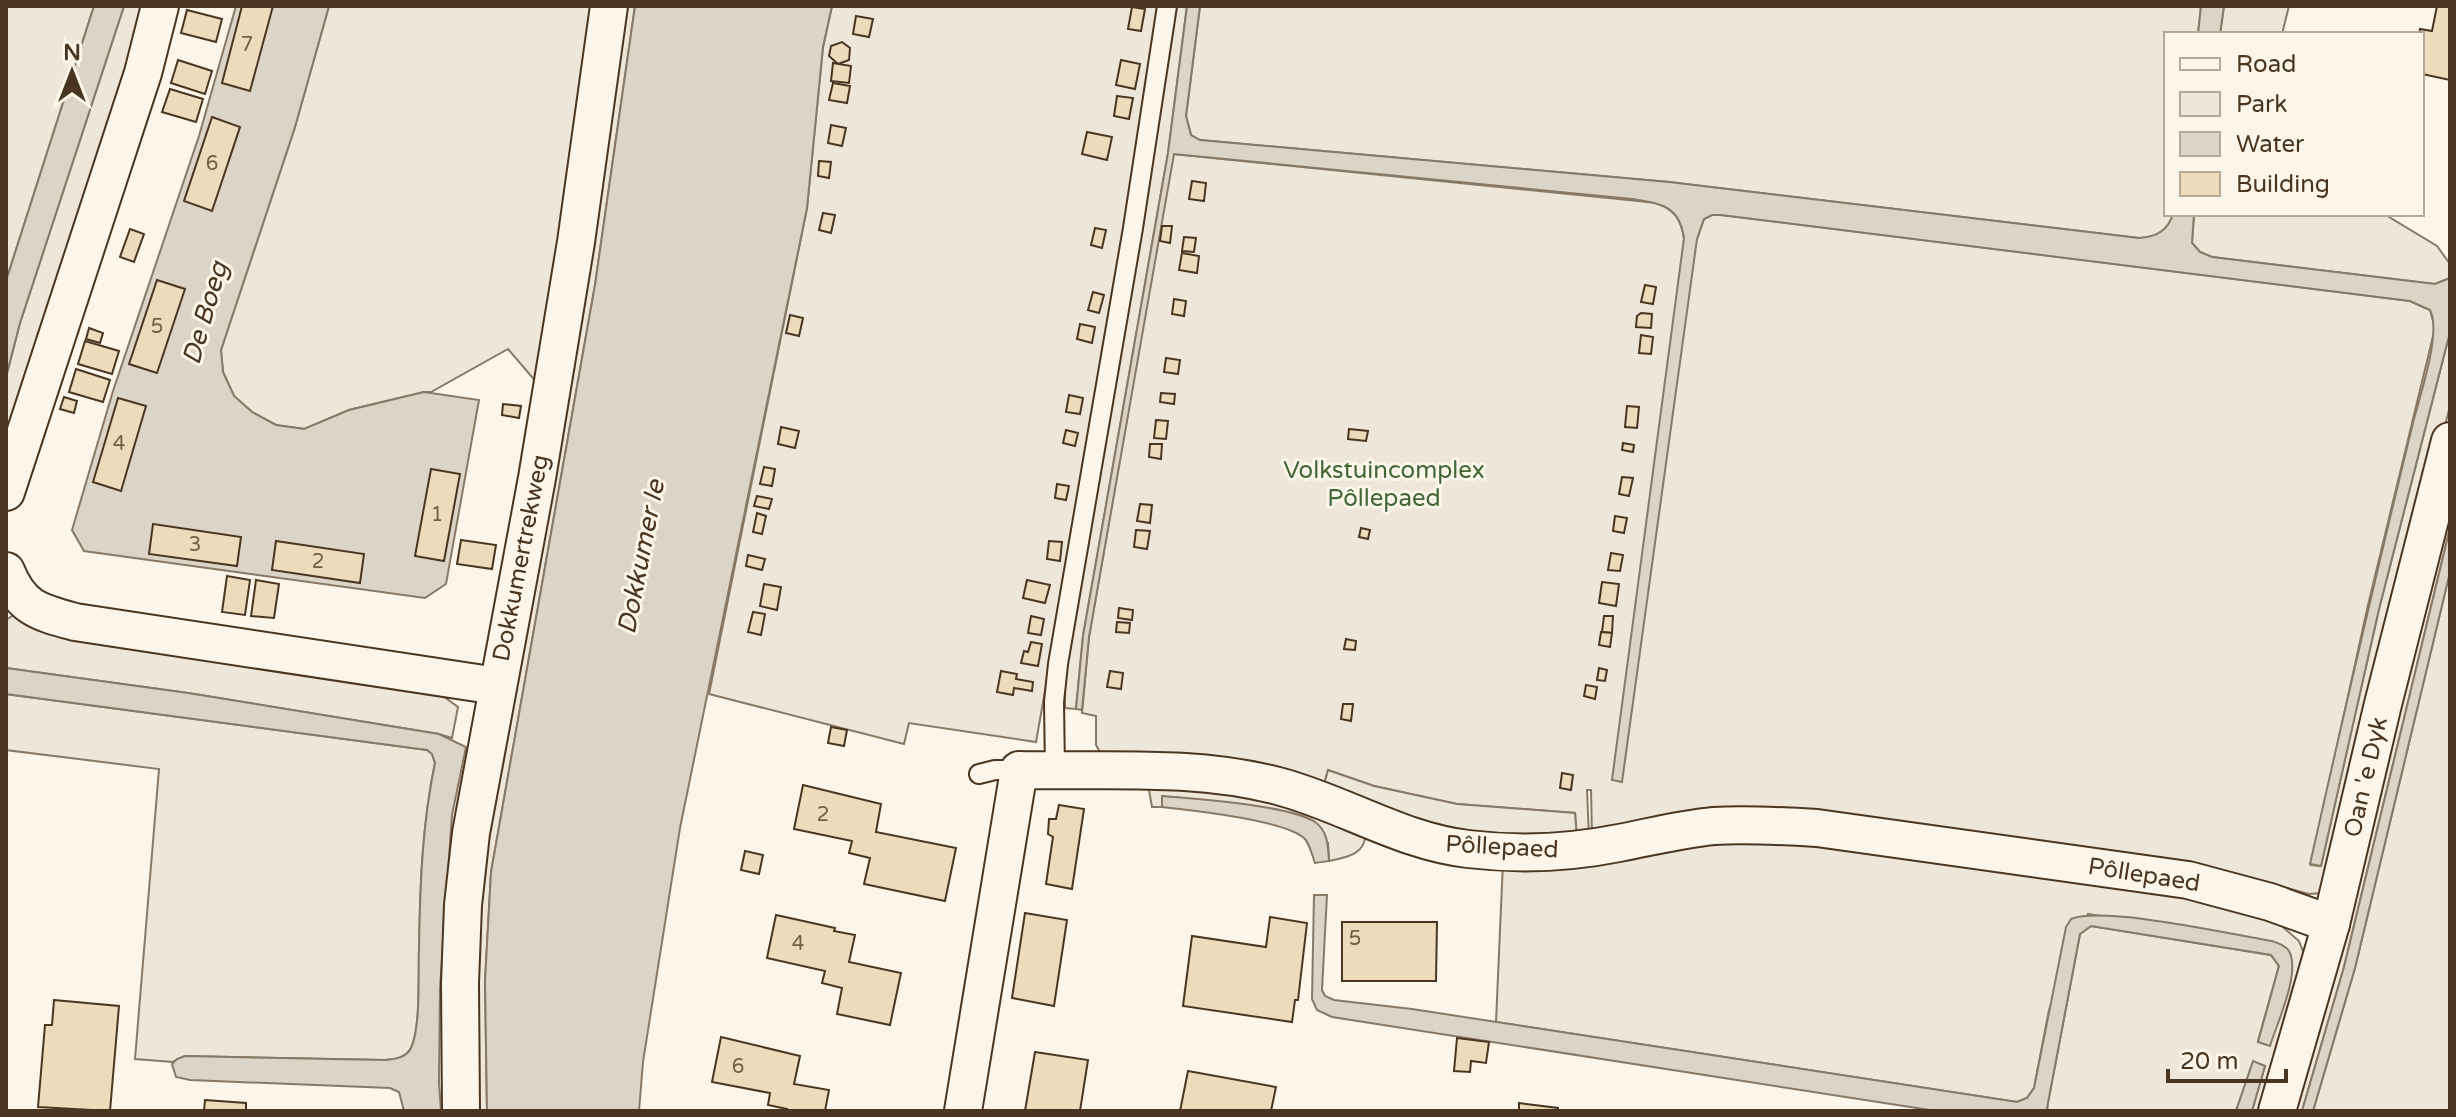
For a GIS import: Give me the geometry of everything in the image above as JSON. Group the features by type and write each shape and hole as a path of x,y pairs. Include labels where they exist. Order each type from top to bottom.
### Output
{"street":[{"path":"6,492 143,73 160,6"},
{"name":"Dokkumertrekweg","path":"461,1111 460,983 463,905 471,833 537,478 576,242 609,6"},
{"name":"Oan 'e Dyk","path":"2277,1111 2331,924 2386,689 2450,441"},
{"path":"6,571 21,600 45,614 75,622 497,686"},
{"path":"963,1111 1019,770"},
{"name":"Pôllepaed","path":"1019,770 1181,770 1236,777 1281,786 1405,835 1465,849 1491,851 1570,851 1713,826 1763,825 1847,832 2188,880 2270,902 2331,924"}],"lane":[{"path":"1055,771 1054,702 1058,664 1133,228 1167,6"},
{"path":"979,774 1019,770"}],"green space":[{"path":"6,6 94,6 6,281"},
{"path":"124,6 144,6 127,69 6,440 6,377 20,323"},
{"path":"329,6 600,6 543,390 508,349 431,392 349,410 305,429 276,425 252,412 234,396 223,372 221,350 295,127"},
{"path":"618,6 635,6 595,285 491,872 485,981 487,1111 470,1111 474,886"},
{"path":"832,6 1161,6 1127,228 1036,742 909,723 904,744 709,694 807,208 823,47"},
{"path":"1175,6 1187,6 1168,153 1083,636 1076,709 1065,708 1065,670"},
{"path":"1200,6 2201,6 2198,32 2164,32 2164,216 2172,216 2160,232 2139,238 1669,182 1200,140 1191,135 1186,116"},
{"path":"2224,6 2289,6 2282,32 2220,32"},
{"name":"Volkstuincomplex Pôllepaed","path":"1173,154 1658,203 1676,216 1684,238 1697,239 1704,219 1721,215 2410,301 2430,310 2435,328 2368,605 2311,865 2321,866 2379,609 2450,332 2450,406 2322,893 2309,894 2276,885 1878,826 1592,836 1591,790 1587,790 1589,837 1577,839 1575,813 1457,804 1374,786 1328,770 1322,792 1104,759 1096,745 1096,716 1082,713 1089,637"},
{"path":"2194,216 2387,216 2437,246 2450,264 2450,278 2435,284 2212,257 2200,252 2192,243"},
{"path":"2450,487 2450,528 2344,967 2302,1111 2289,1111"},
{"path":"2450,572 2450,1111 2313,1111 2355,968"},
{"path":"12,616 440,694 458,707 452,738 188,693 6,668 6,620"},
{"path":"6,694 427,750 432,754 435,763 424,833 421,879 418,1014 409,1051 400,1057 385,1060 185,1056 173,1062 135,1059 159,769 6,750"},
{"path":"1147,779 1231,786 1366,834 1365,841 1354,854 1329,861 1328,843 1302,816 1259,807 1163,796 1162,807 1152,807"},
{"path":"1764,835 2184,891 2277,922 2299,941 2304,954 2265,1111 2252,1111 2265,1066 2253,1062 2236,1111 2049,1111 2047,1108 2080,934 2091,926 2271,955 2279,966 2258,1041 2270,1045 2288,951 2088,914 2049,1010 2034,1088 2027,1098 2017,1102 1496,1022 1503,862"}],"shaded area":[{"path":"1328,770 1374,786 1457,804 1575,813 1577,839 1459,837 1322,792"}],"water":[{"path":"94,6 124,6 20,323 6,377 6,281"},
{"name":"De Boeg","path":"236,6 329,6 295,127 221,350 223,372 234,396 252,412 276,425 304,429 349,410 424,392 479,400 446,584 425,598 84,551 72,530 113,391 199,136"},
{"name":"Dokkumer Ie","path":"635,6 832,6 823,47 807,208 680,828 643,1062 639,1111 487,1111 485,981 491,872 595,285"},
{"path":"1187,6 1200,6 1186,116 1191,135 1200,140 1669,182 2139,238 2160,232 2172,216 2194,216 2192,243 2200,252 2212,257 2435,284 2450,278 2450,332 2379,609 2321,866 2310,864 2428,365 2433,334 2430,310 2410,301 1721,215 1704,219 1697,239 1622,782 1612,780 1684,238 1682,227 1673,212 1660,205 1632,199 1174,154 1089,637 1082,710 1076,709 1083,636 1168,153"},
{"path":"2201,6 2224,6 2220,32 2198,32"},
{"path":"2450,528 2450,572 2355,968 2313,1111 2302,1111 2344,967"},
{"path":"6,668 188,693 439,734 466,747 452,815 440,988 441,1111 404,1111 399,1092 390,1088 190,1080 176,1077 172,1064 185,1056 385,1060 400,1057 409,1051 418,1014 421,879 424,833 435,763 432,754 427,750 6,694"},
{"path":"1162,796 1242,804 1302,816 1323,830 1329,861 1315,863 1307,841 1295,832 1259,821 1162,807"},
{"path":"1314,895 1327,895 1322,990 1325,996 1334,1000 1412,1009 2017,1102 2027,1098 2034,1088 2066,927 2071,919 2088,916 2138,918 2272,941 2289,951 2292,972 2287,998 2270,1046 2258,1042 2279,966 2271,955 2091,926 2080,934 2047,1108 2049,1111 1936,1111 1332,1017 1317,1010 1312,999"},
{"path":"2253,1061 2265,1066 2252,1111 2236,1111"}],"building":[{"path":"242,6 273,6 250,91 222,83"},
{"path":"2437,6 2450,6 2450,80 2424,74 2424,32 2419,32 2420,29 2432,31"},
{"path":"1132,7 1145,9 1141,31 1128,29"},
{"path":"187,10 222,19 216,42 181,33"},
{"path":"856,16 873,19 869,37 853,34"},
{"path":"842,42 850,48 849,60 838,64 829,56 831,46"},
{"path":"178,60 212,71 205,94 171,83"},
{"path":"1121,60 1140,64 1135,89 1116,85"},
{"path":"833,63 851,66 849,83 831,81"},
{"path":"833,83 850,86 847,103 829,100"},
{"path":"170,89 203,99 196,122 162,112"},
{"path":"1117,96 1133,98 1129,119 1114,116"},
{"path":"212,117 240,127 212,211 184,201"},
{"path":"831,125 846,128 842,146 828,143"},
{"path":"1087,132 1112,137 1107,160 1082,154"},
{"path":"819,161 831,162 829,178 818,176"},
{"path":"1192,181 1206,183 1204,201 1189,199"},
{"path":"823,213 835,215 831,233 819,230"},
{"path":"1162,226 1172,226 1170,243 1160,241"},
{"path":"1095,228 1106,230 1102,248 1091,245"},
{"path":"130,229 144,234 134,262 120,257"},
{"path":"1184,237 1196,238 1194,252 1182,251"},
{"path":"1182,253 1199,256 1197,273 1179,270"},
{"path":"157,280 185,289 157,373 129,364"},
{"path":"1645,285 1656,287 1653,304 1641,302"},
{"path":"1093,292 1104,295 1099,313 1088,310"},
{"path":"1174,299 1186,301 1184,316 1172,314"},
{"path":"1641,313 1652,314 1651,328 1636,327 1637,316"},
{"path":"790,315 803,318 799,336 786,333"},
{"path":"1080,324 1095,327 1092,343 1077,339"},
{"path":"89,328 103,333 100,343 86,339"},
{"path":"1641,335 1653,337 1651,354 1639,353"},
{"path":"85,341 119,351 112,374 78,364"},
{"path":"1166,358 1180,360 1178,374 1164,372"},
{"path":"76,369 110,380 103,402 69,392"},
{"path":"1161,393 1175,394 1174,404 1160,402"},
{"path":"1069,395 1083,398 1080,414 1066,412"},
{"path":"64,397 77,401 74,413 60,409"},
{"path":"118,398 146,406 121,491 93,482"},
{"path":"503,404 521,406 519,418 502,415"},
{"path":"1627,406 1639,407 1637,428 1625,427"},
{"path":"1156,420 1168,421 1166,439 1154,438"},
{"path":"781,427 799,431 795,448 778,444"},
{"path":"1349,429 1368,431 1366,441 1348,439"},
{"path":"1066,430 1078,433 1075,446 1063,443"},
{"path":"1623,443 1634,445 1633,452 1622,450"},
{"path":"1150,444 1162,444 1161,459 1149,457"},
{"path":"764,467 775,469 772,486 760,484"},
{"path":"431,469 460,474 444,561 415,556"},
{"path":"1622,477 1633,478 1629,496 1619,494"},
{"path":"1057,484 1069,486 1066,500 1055,498"},
{"path":"757,496 772,499 769,509 754,506"},
{"path":"1140,504 1152,505 1150,523 1137,521"},
{"path":"757,513 766,516 762,534 753,532"},
{"path":"1615,516 1627,518 1624,533 1613,531"},
{"path":"153,524 241,537 237,566 149,554"},
{"path":"1361,528 1370,530 1368,539 1359,537"},
{"path":"1136,530 1150,531 1147,549 1134,547"},
{"path":"461,540 496,545 492,569 457,564"},
{"path":"276,541 364,554 360,583 272,570"},
{"path":"1049,541 1062,542 1060,561 1047,559"},
{"path":"1611,553 1623,555 1620,571 1608,570"},
{"path":"748,555 765,559 762,570 746,566"},
{"path":"227,576 250,580 245,615 222,612"},
{"path":"256,580 279,584 274,618 251,616"},
{"path":"1027,580 1050,585 1045,603 1023,598"},
{"path":"1602,582 1619,584 1616,606 1599,603"},
{"path":"764,584 781,587 777,610 760,606"},
{"path":"1119,608 1133,610 1132,620 1118,618"},
{"path":"753,612 765,614 761,635 748,632"},
{"path":"1031,616 1044,619 1041,635 1028,633"},
{"path":"1604,616 1613,616 1612,633 1602,632"},
{"path":"1117,622 1130,623 1129,633 1116,632"},
{"path":"1601,632 1612,633 1610,647 1599,645"},
{"path":"1346,639 1356,641 1355,650 1344,649"},
{"path":"1031,642 1042,644 1038,666 1021,663 1024,651 1028,652"},
{"path":"1599,668 1607,670 1605,681 1597,680"},
{"path":"1001,671 1017,674 1016,679 1033,682 1032,691 1014,688 1013,695 997,692"},
{"path":"1110,671 1123,673 1121,689 1107,687"},
{"path":"1586,685 1597,687 1595,699 1584,696"},
{"path":"1343,704 1353,704 1351,721 1341,719"},
{"path":"831,727 847,730 844,746 828,743"},
{"path":"1562,773 1573,775 1571,790 1560,788"},
{"path":"803,785 881,804 876,832 956,848 945,901 864,884 870,858 849,853 852,841 794,829"},
{"path":"1059,805 1084,809 1072,889 1046,884 1053,837 1048,834 1049,819 1056,819"},
{"path":"745,851 763,855 759,874 741,870"},
{"path":"1025,913 1067,920 1054,1006 1012,998"},
{"path":"776,915 855,935 849,962 901,973 890,1025 837,1014 842,988 822,983 825,971 767,958"},
{"path":"1270,917 1307,923 1298,1000 1295,1000 1292,1022 1183,1006 1192,936 1266,947"},
{"path":"1342,922 1437,922 1436,981 1342,981"},
{"path":"54,1000 119,1006 110,1111 38,1107 45,1025 52,1025"},
{"path":"721,1037 800,1056 794,1084 829,1090 825,1111 786,1111 768,1105 770,1093 712,1082"},
{"path":"1457,1038 1489,1042 1486,1063 1471,1061 1470,1072 1454,1071"},
{"path":"1035,1052 1088,1060 1080,1111 1025,1111"},
{"path":"1188,1071 1276,1087 1271,1111 1180,1111"},
{"path":"205,1100 246,1103 246,1111 204,1111"},
{"path":"1519,1103 1558,1108 1558,1111 1519,1111"}]}
